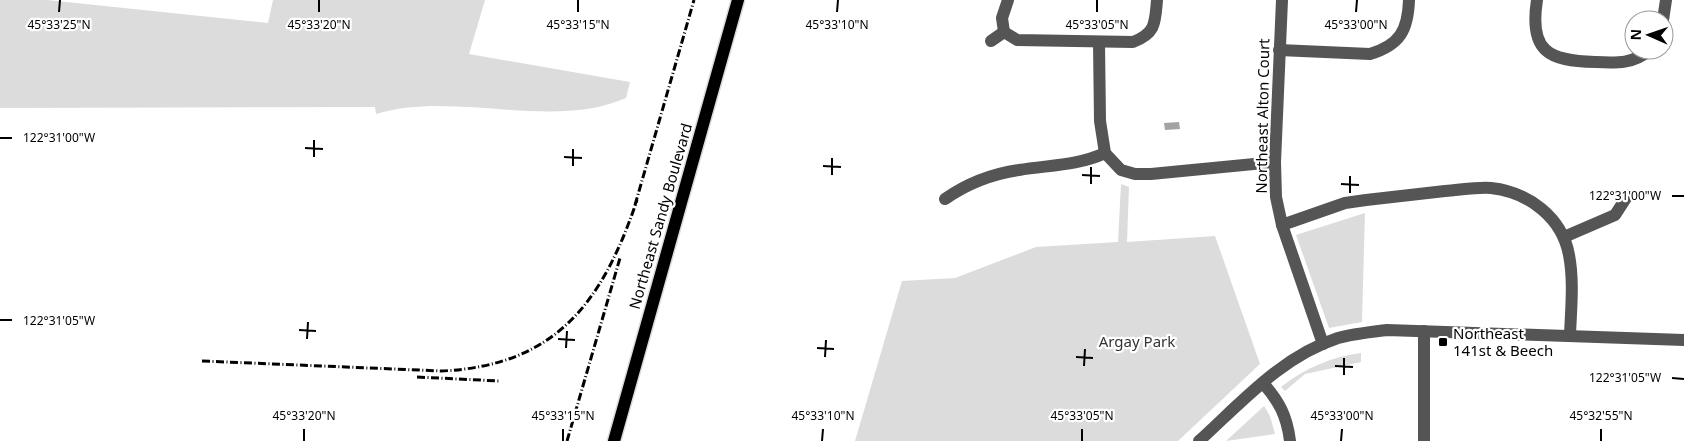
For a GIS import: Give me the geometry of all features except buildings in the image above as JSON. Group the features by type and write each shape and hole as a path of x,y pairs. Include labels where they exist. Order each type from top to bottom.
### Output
{"main road":[{"name":"Northeast Sandy Boulevard","path":"614,441 738,0"}],"street":[{"path":"1004,32 1002,18 1008,0"},
{"path":"1004,32 1017,40 1099,43 1133,42 1150,33 1156,16 1156,0"},
{"name":"Northeast Alton Court","path":"1282,0 1275,162 1276,197 1282,225 1323,344"},
{"path":"1279,50 1370,54 1398,47 1409,18 1410,0"},
{"path":"1537,0 1535,30 1542,46 1564,61 1599,63 1630,62 1633,60"},
{"path":"991,41 1004,32"},
{"path":"1099,43 1101,127 1105,153 1121,170 1135,174 1275,162"},
{"path":"945,199 964,185 989,176 1019,170 1058,166 1105,153"},
{"path":"1282,225 1345,203 1490,188 1517,193 1539,206 1554,220 1564,237 1572,280 1570,335"},
{"path":"1564,237 1615,216 1628,195"},
{"path":"1200,441 1263,382 1296,359 1323,344 1362,333 1387,330 1684,340"},
{"path":"1424,331 1424,441"},
{"path":"1263,382 1279,401 1286,415 1290,441"}],"green space":[{"path":"0,0 47,0 268,23 273,0 485,0 469,54 630,82 626,98 597,107 566,111 437,106 406,108 376,114 375,107 0,108"},
{"name":"Argay Park","path":"1121,184 1129,187 1127,242 1215,236 1260,364 1178,441 855,441 902,281 955,278 1036,247 1118,242"},
{"path":"1365,213 1362,322 1329,328 1296,235"},
{"path":"1361,353 1361,362 1305,374 1285,391 1281,387 1299,374 1319,364 1339,357"},
{"path":"1264,406 1270,416 1275,434 1226,441"}],"shaded area":[{"path":"1179,122 1180,129 1165,130 1164,123"}],"railway":[{"path":"635,205 694,0"},
{"path":"202,361 441,371 481,366 516,356 545,341 570,322 591,297 608,269 624,236 637,200"},
{"path":"567,441 620,258"},
{"path":"417,377 499,381"}],"place":[{"name":"Northeast 141st & Beech","path":"1443,342"}]}
